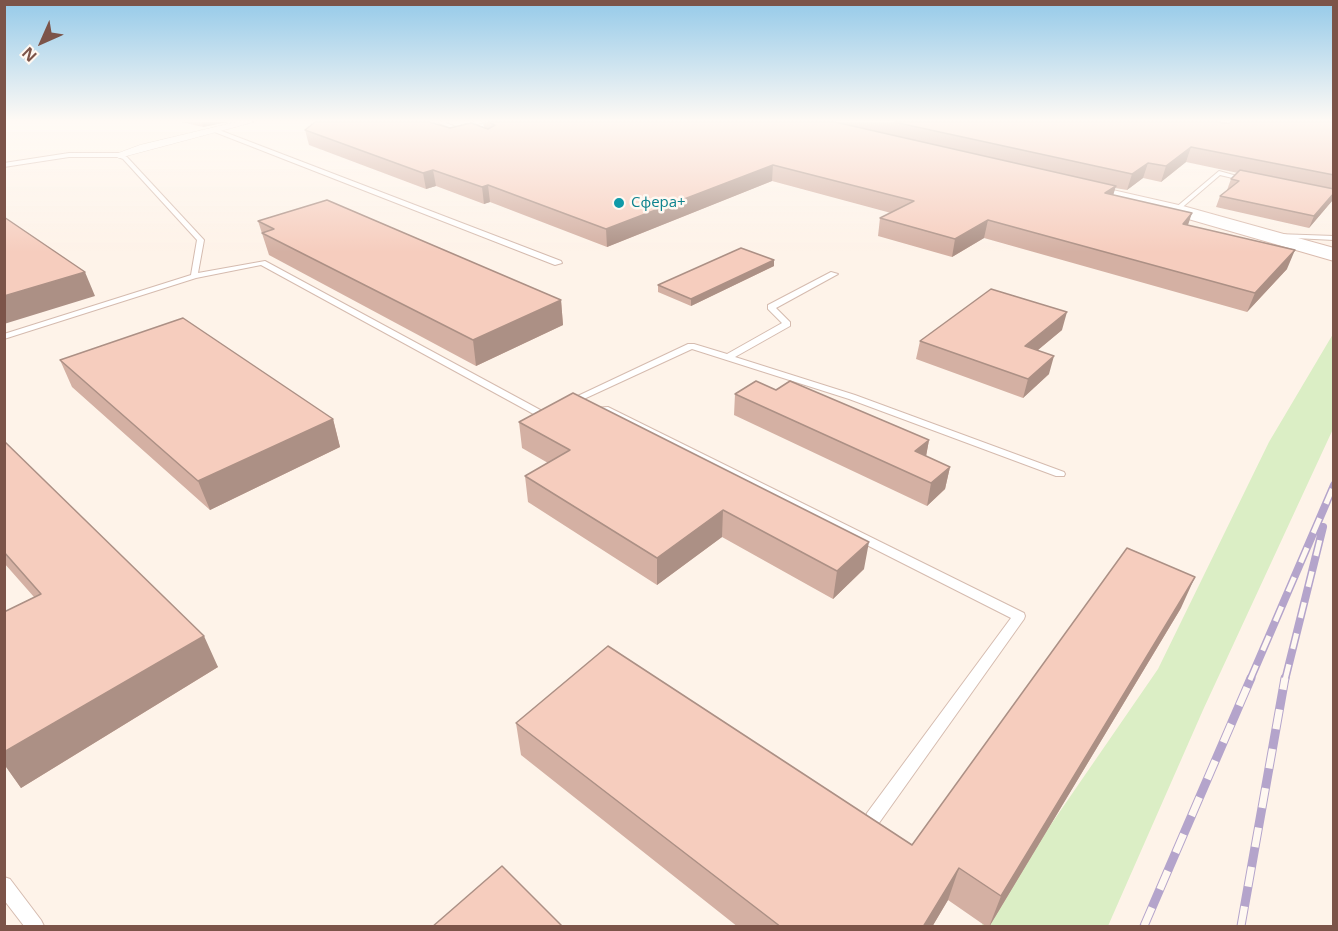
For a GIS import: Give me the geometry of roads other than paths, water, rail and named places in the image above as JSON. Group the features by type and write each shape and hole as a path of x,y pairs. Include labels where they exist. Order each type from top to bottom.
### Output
{"street":[{"path":"1051,181 1176,210 1334,255"}],"lane":[{"path":"132,165 201,240 194,276"},
{"path":"306,165 558,263"},
{"path":"1176,210 1219,173 1253,181"},
{"path":"1268,237 1334,238"},
{"path":"4,337 194,276 262,263 542,415 608,410 1019,616 873,818"},
{"path":"727,358 787,324 771,307 834,274"},
{"path":"542,415 692,346 852,397 1060,474"},
{"path":"4,885 35,927"}],"railway":[{"path":"1250,680 1334,485"},
{"path":"1285,680 1323,527"},
{"path":"1144,926 1251,678"},
{"path":"1241,926 1285,678"}],"place":[{"name":"Сфера+","path":"619,203"}]}
